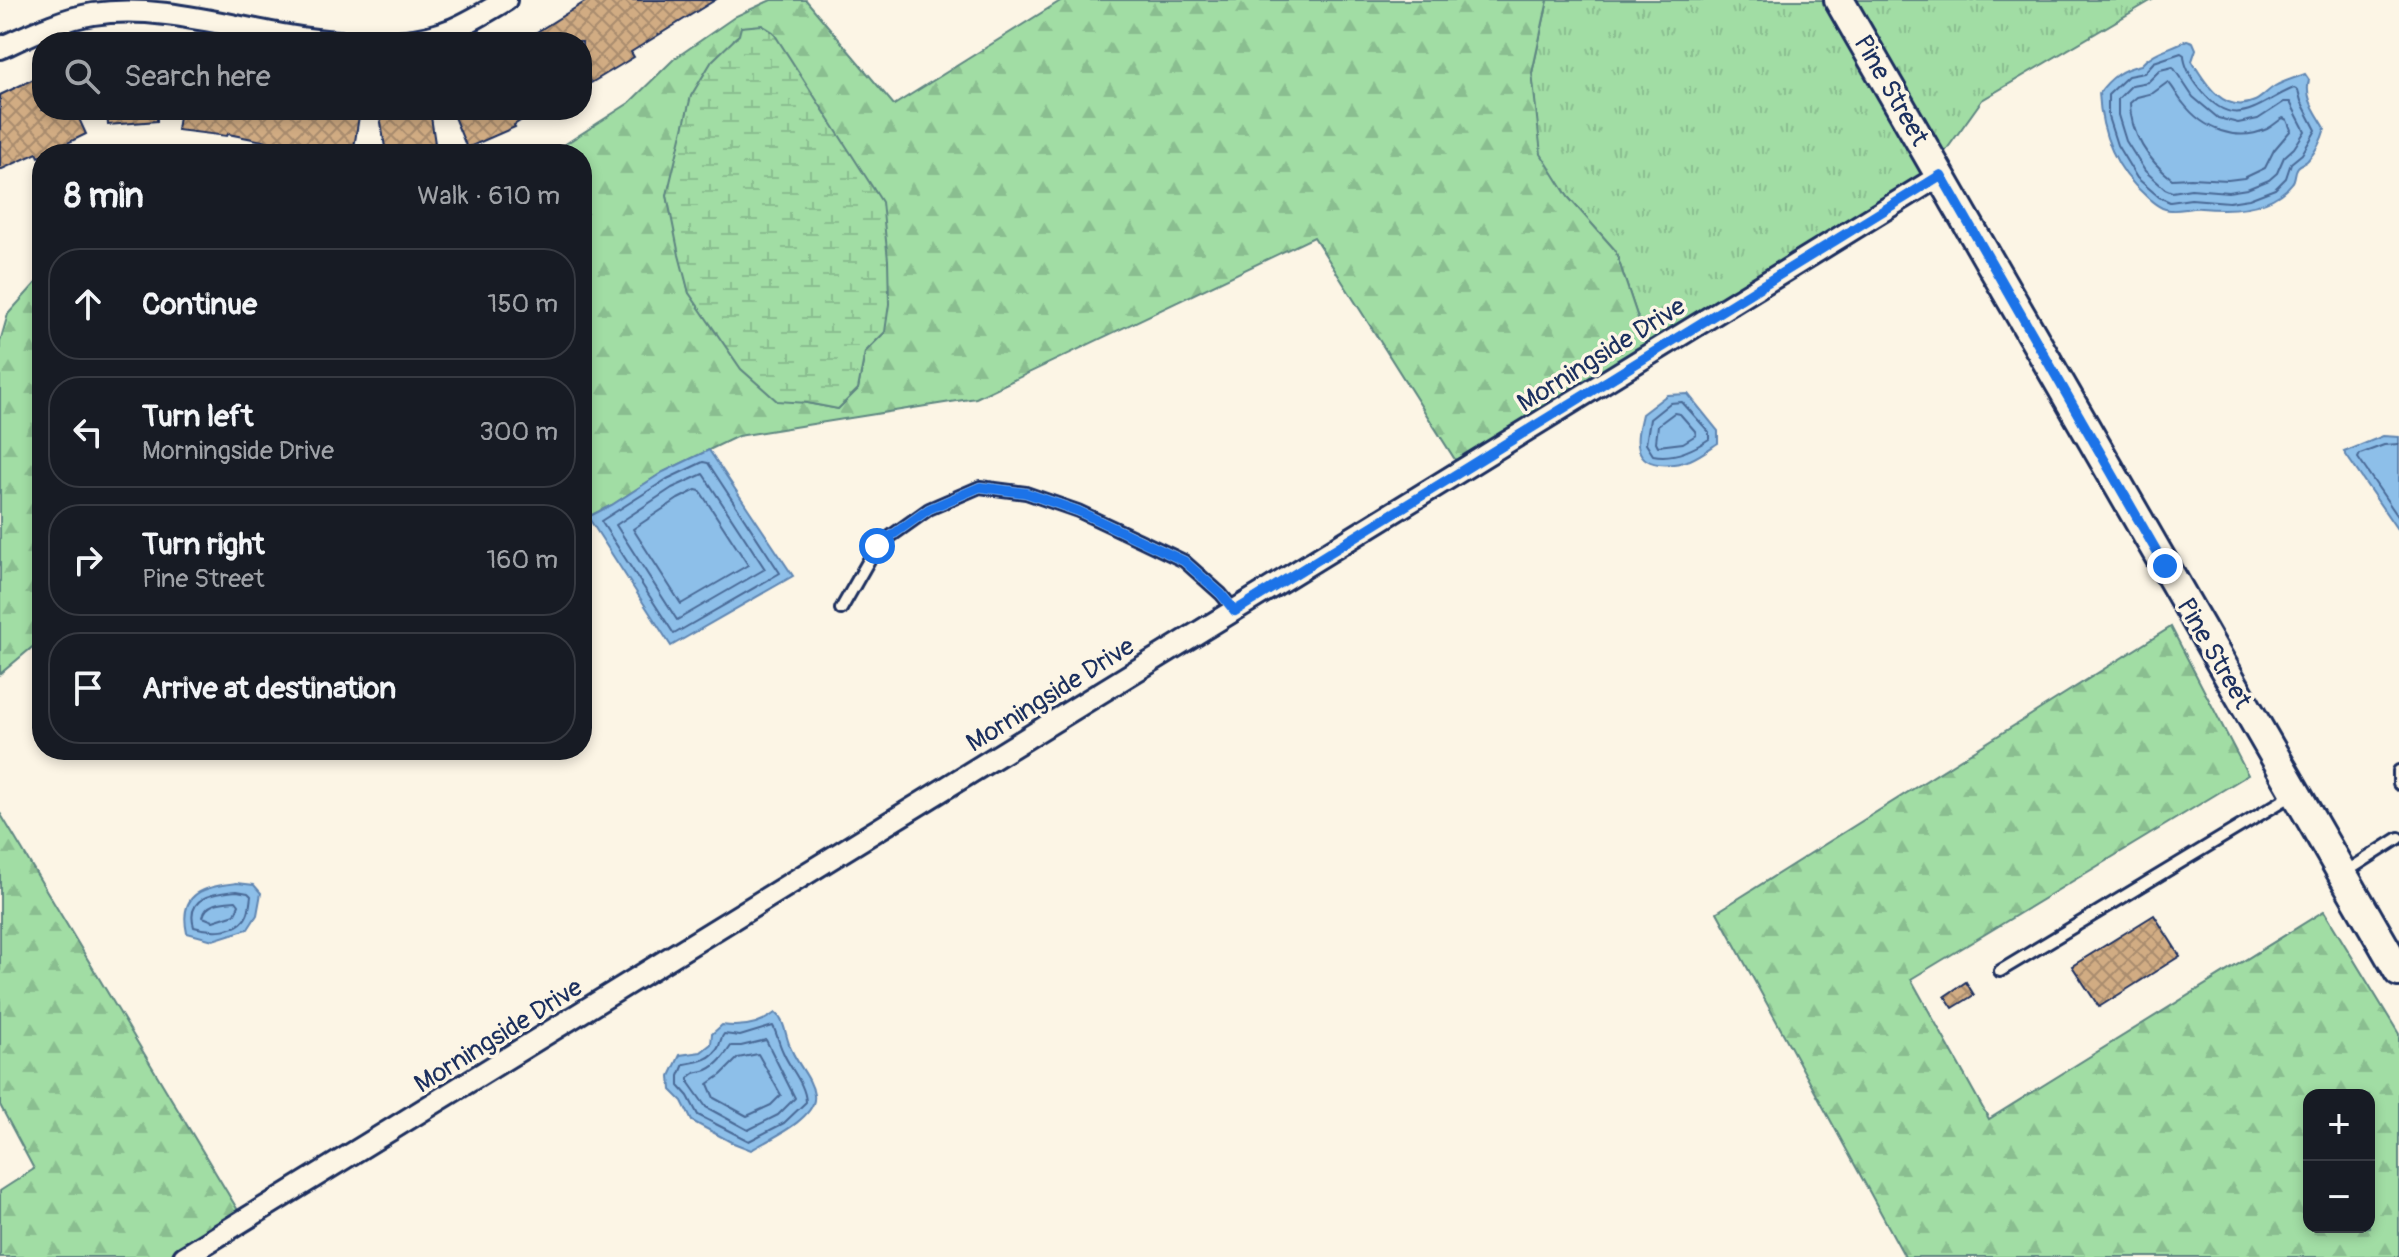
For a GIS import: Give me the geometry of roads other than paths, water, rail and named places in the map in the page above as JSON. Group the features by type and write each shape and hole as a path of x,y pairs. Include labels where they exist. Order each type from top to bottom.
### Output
{"main road":[{"name":"Pine Street","path":"1839,0 2399,972"}],"street":[{"path":"448,32 506,0"},
{"path":"36,32 92,14 146,12 275,32"},
{"path":"0,48 32,34"},
{"name":"Morningside Drive","path":"184,1257 1941,175"}],"lane":[{"path":"841,609 877,546 929,509 980,487 1026,493 1078,511 1184,561 1235,611"},
{"path":"2399,771 2399,784"},
{"path":"2000,971 2296,793"},
{"path":"2342,874 2399,838"}],"water":[{"path":"2187,40 2193,42 2196,49 2192,61 2209,87 2234,104 2255,101 2275,86 2305,74 2309,80 2309,99 2325,128 2314,153 2299,166 2293,181 2273,199 2238,209 2167,210 2134,185 2117,161 2106,136 2099,93 2117,74"},
{"path":"1688,394 1718,431 1718,443 1683,462 1659,464 1645,459 1640,453 1638,441 1642,414 1667,395"},
{"path":"2383,436 2399,437 2399,532 2344,452"},
{"path":"709,450 793,576 671,646 592,523 592,515 663,472"},
{"path":"237,883 254,885 261,893 257,915 248,929 213,940 187,933 186,908 196,894"},
{"path":"775,1013 811,1083 813,1104 800,1120 751,1150 692,1121 682,1101 671,1090 670,1076 680,1055 701,1052 711,1044 712,1034 722,1025 750,1025"}]}
